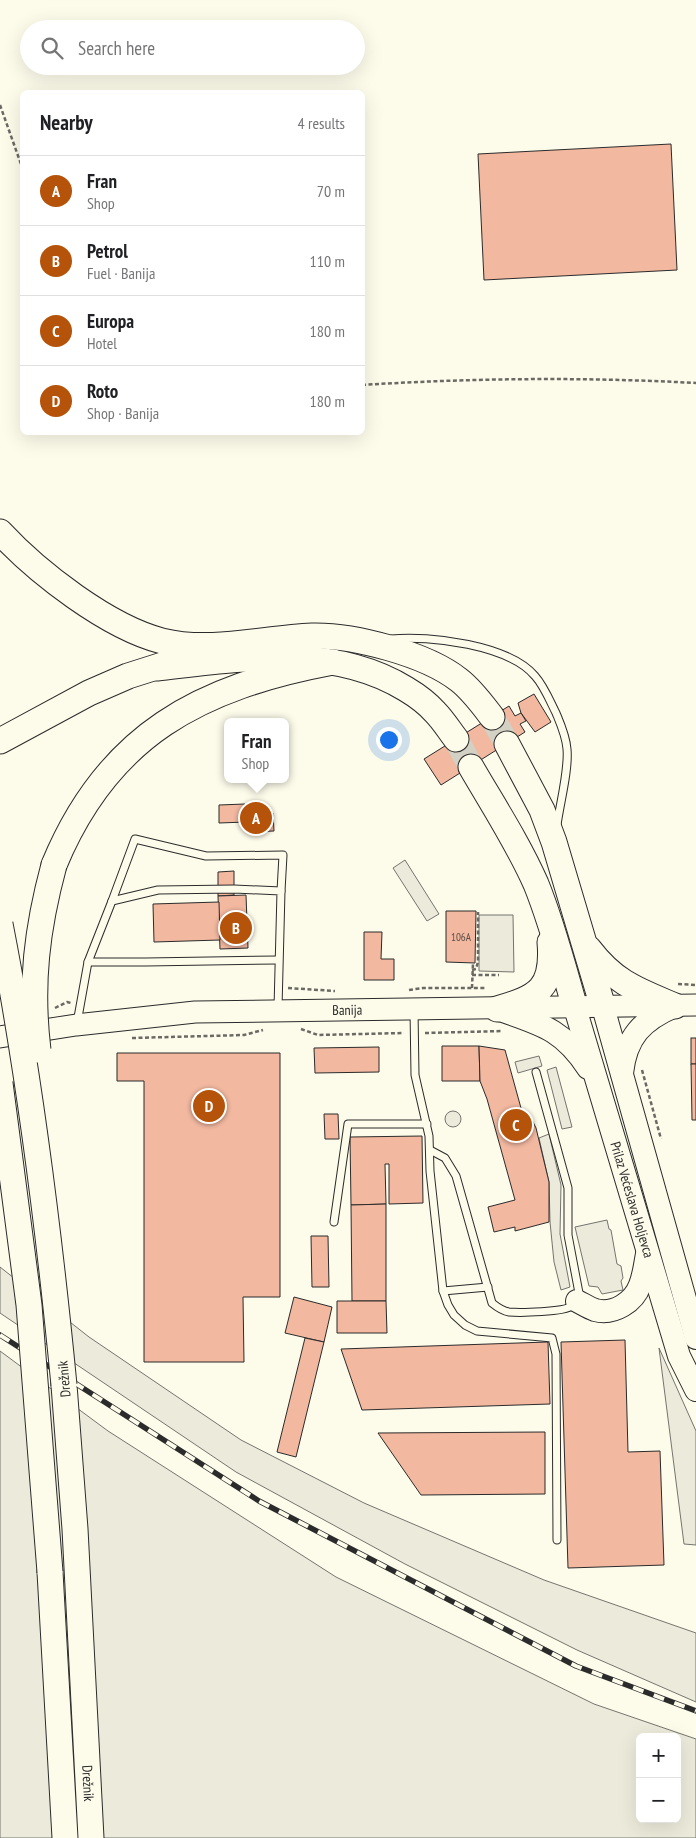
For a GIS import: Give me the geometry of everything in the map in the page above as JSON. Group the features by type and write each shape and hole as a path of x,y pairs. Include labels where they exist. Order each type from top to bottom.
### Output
{"highway":[{"path":"0,532 54,581 95,610 135,632 186,645 313,636 368,642 403,652 437,667 458,679 492,717"},
{"path":"0,741 89,693 128,676 157,668 219,644"},
{"path":"157,668 255,658 333,662 363,668 392,680 416,695 435,711 456,739"},
{"path":"43,1191 50,1173 50,1156 37,1043 34,984 38,935 45,899 54,865 66,837 85,803 106,776 127,752 156,728 191,707 232,689 304,668 333,662"},
{"path":"507,744 542,810 554,842 603,1007"},
{"path":"470,766 536,884 575,1008"},
{"path":"501,1020 544,985 550,966 551,955 547,915"},
{"name":"Drežnik","path":"0,924 21,1039 55,1290 70,1455 86,1713 91,1838"},
{"path":"582,939 601,964 621,982 686,1005"},
{"path":"622,1077 628,1046 635,1034 657,1013 686,1005"},
{"name":"Prilaz Većeslava Holjevca","path":"603,1007 696,1338"},
{"name":"Prilaz Većeslava Holjevca","path":"575,1008 679,1356 696,1390"},
{"path":"501,1020 541,1026 565,1039 584,1061 598,1083"},
{"name":"Drežnik","path":"0,1083 29,1305 38,1404 52,1591 65,1838"},
{"path":"577,1301 597,1310 607,1310 623,1305 637,1293 648,1250"}],"main road":[{"name":"Banija","path":"0,1037 76,1025 178,1014 414,1010 501,1020 575,1008 686,1005"}],"lane":[{"path":"368,642 407,638 437,639 468,645 494,652 517,662 535,676 550,700 564,730 567,750 554,842"},
{"path":"76,1025 88,962 135,839 206,856 283,855 278,960 278,1011"},
{"path":"112,901 158,890 234,889 281,891"},
{"path":"88,962 278,960"},
{"path":"414,1010 415,1075 427,1124 443,1291 448,1305 454,1315 465,1325 477,1331 552,1338 556,1354 557,1540"},
{"path":"430,1150 445,1158 456,1176 492,1303 498,1309 509,1312 560,1310 573,1306 577,1301 579,1293 568,1235 568,1188 536,1072"},
{"path":"334,1222 348,1124 427,1124"},
{"path":"443,1291 488,1287"}],"path":[{"path":"0,105 20,161"},
{"path":"365,385 430,381 536,380 696,383"},
{"path":"472,970 476,969 478,962 478,912"},
{"path":"472,963 472,988"},
{"path":"472,975 499,976"},
{"path":"423,1034 501,1020"},
{"path":"130,1038 244,1035 264,1029"},
{"path":"301,1029 318,1035 404,1033"}],"shaded area":[{"path":"405,860 439,914 427,921 393,868"},
{"path":"479,915 513,915 514,972 479,971"},
{"path":"539,1056 542,1066 518,1073 515,1062"},
{"path":"556,1067 572,1127 562,1129 547,1070"},
{"path":"453,1111 459,1113 461,1119 459,1125 453,1127 447,1125 445,1119 447,1113"},
{"path":"549,1134 561,1185 560,1234 570,1287 561,1290 554,1262 549,1182 539,1138"},
{"path":"607,1220 611,1230 617,1264 621,1266 623,1290 602,1294 598,1287 589,1286 575,1227"},
{"path":"0,1267 89,1337 241,1440 364,1503 544,1580 696,1633 696,1702 577,1650 405,1564 236,1472 0,1313"},
{"path":"659,1348 696,1431 696,1545 684,1544"},
{"path":"0,1351 108,1431 336,1577 594,1704 679,1733 636,1733 636,1823 681,1823 681,1734 696,1739 696,1838 0,1838"}],"building":[{"path":"671,144 677,270 484,280 478,154"},
{"path":"534,694 551,722 535,732 521,713 518,703"},
{"path":"509,706 515,716 521,713 526,721 520,724 525,732 441,785 424,759"},
{"path":"245,804 246,814 273,813 274,831 246,832 246,822 219,823 219,805"},
{"path":"234,871 234,895 218,896 218,872"},
{"path":"246,895 248,948 220,949 218,896"},
{"path":"219,902 220,940 154,942 153,904"},
{"path":"446,911 476,911 475,963 446,962"},
{"path":"364,932 382,932 381,959 394,959 394,980 364,980"},
{"path":"691,1038 696,1038 696,1064 691,1064"},
{"path":"442,1046 479,1046 480,1081 442,1081"},
{"path":"479,1046 505,1050 524,1119 531,1118 536,1128 549,1182 549,1222 515,1231 515,1227 494,1232 488,1207 515,1200 487,1099 480,1081"},
{"path":"379,1047 379,1072 315,1073 314,1048"},
{"path":"117,1053 280,1053 280,1297 243,1297 244,1362 144,1362 144,1081 117,1081"},
{"path":"691,1064 696,1064 696,1120 692,1120"},
{"path":"324,1114 338,1114 339,1139 325,1139"},
{"path":"422,1136 423,1203 389,1204 389,1164 385,1164 386,1204 351,1205 350,1137"},
{"path":"386,1204 386,1301 352,1301 351,1205"},
{"path":"311,1236 328,1236 329,1287 312,1287"},
{"path":"294,1297 332,1307 324,1342 285,1333"},
{"path":"337,1301 386,1301 387,1333 337,1333"},
{"path":"305,1338 324,1342 296,1457 277,1452"},
{"path":"625,1340 628,1452 660,1451 664,1565 568,1568 561,1342"},
{"path":"548,1342 550,1404 362,1410 341,1349"},
{"path":"545,1432 545,1494 421,1495 378,1433"}],"tunnel":[{"path":"492,717 507,744"},
{"path":"456,739 471,767"}],"railway":[{"path":"0,1335 259,1501 576,1666 696,1711"}],"place":[{"name":"Fran","path":"256,818"},
{"name":"Petrol","path":"236,928"},
{"name":"Roto","path":"209,1106"},
{"name":"Europa","path":"516,1125"}]}
